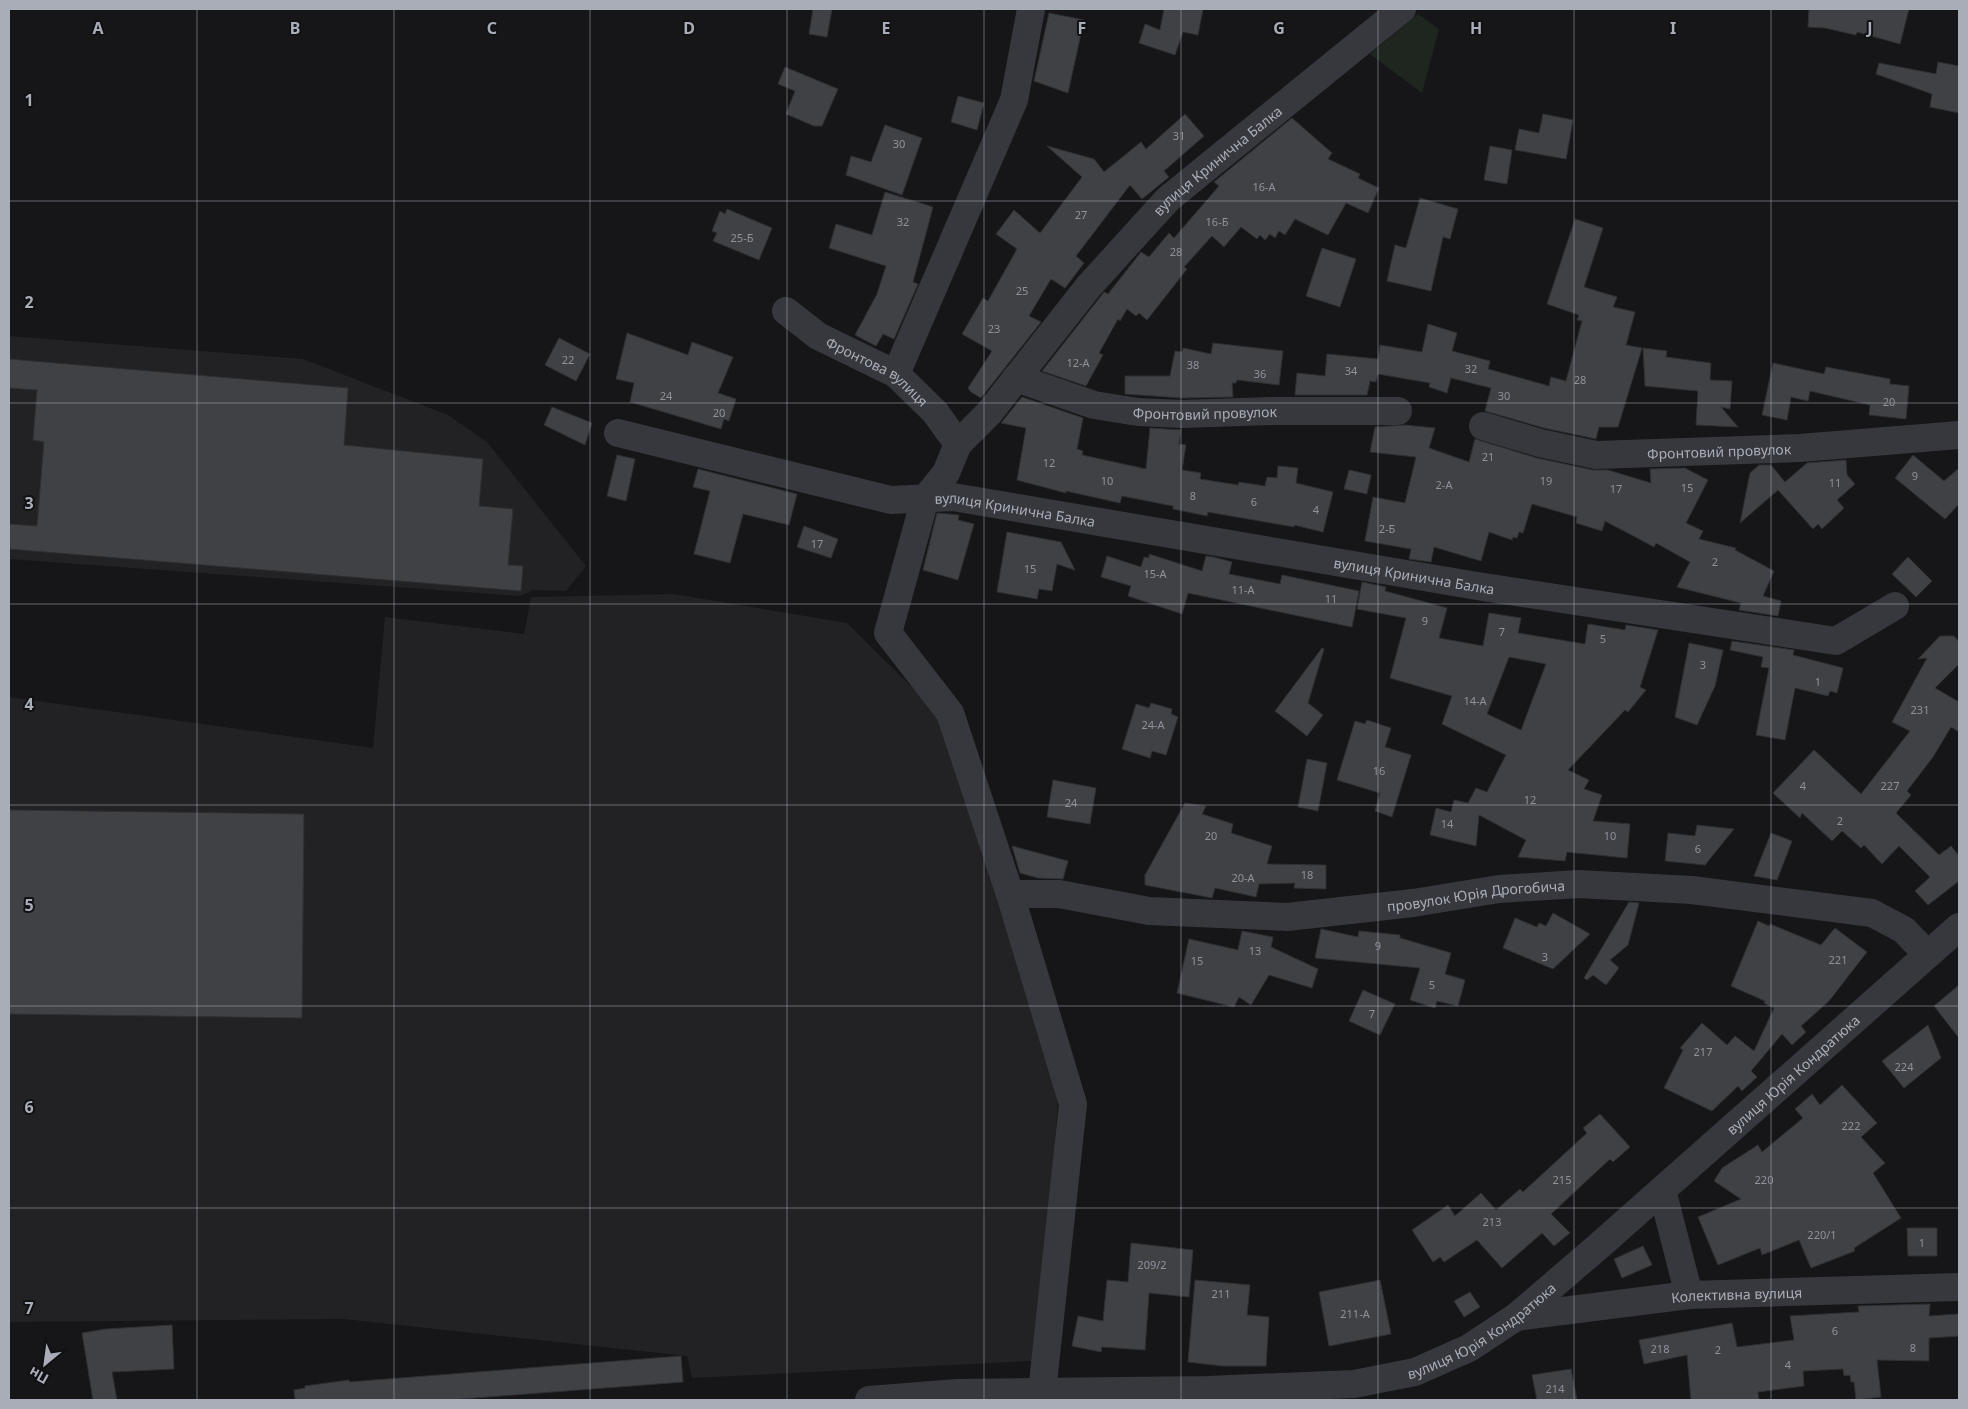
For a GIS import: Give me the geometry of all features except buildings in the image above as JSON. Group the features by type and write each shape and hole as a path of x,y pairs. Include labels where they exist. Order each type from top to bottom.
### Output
{"street":[{"path":"896,374 1014,100 1031,9"},
{"name":"вулиця Кринична Балка","path":"1010,894 950,713 888,633 925,499 946,473 958,444 990,413 1089,286 1168,199 1402,9"},
{"name":"Фронтова вулиця","path":"786,311 818,336 896,374 935,412 958,444"},
{"name":"Фронтовий провулок","path":"1016,378 1094,405 1138,412 1182,414 1271,411 1398,411"},
{"name":"Фронтовий провулок","path":"1483,426 1540,443 1596,455 1800,448 1959,435"},
{"name":"вулиця Кринична Балка","path":"618,433 891,500 953,497 1477,586 1836,641 1895,606"},
{"name":"провулок Юрія Дрогобича","path":"1010,894 1059,894 1149,911 1287,917 1413,903 1499,889 1578,884 1692,890 1872,913 1904,930 1928,954"},
{"path":"1010,894 1073,1104 1042,1392"},
{"name":"вулиця Юрія Кондратюка","path":"869,1400 957,1393 1207,1390 1354,1384 1414,1372 1469,1348 1516,1317 1959,927"},
{"path":"1662,1190 1689,1295"},
{"name":"Колективна вулиця","path":"1516,1317 1689,1295 1959,1286"}],"shaded area":[{"path":"1418,14 1439,29 1422,93 1370,54"},
{"path":"9,336 303,359 448,415 487,442 586,566 566,591 533,590 520,596 9,559"},
{"path":"674,594 847,623 944,719 1058,1097 1043,1341 1033,1361 692,1378 687,1356 344,1319 9,1322 9,697 373,748 385,617 524,634 531,597"}]}
